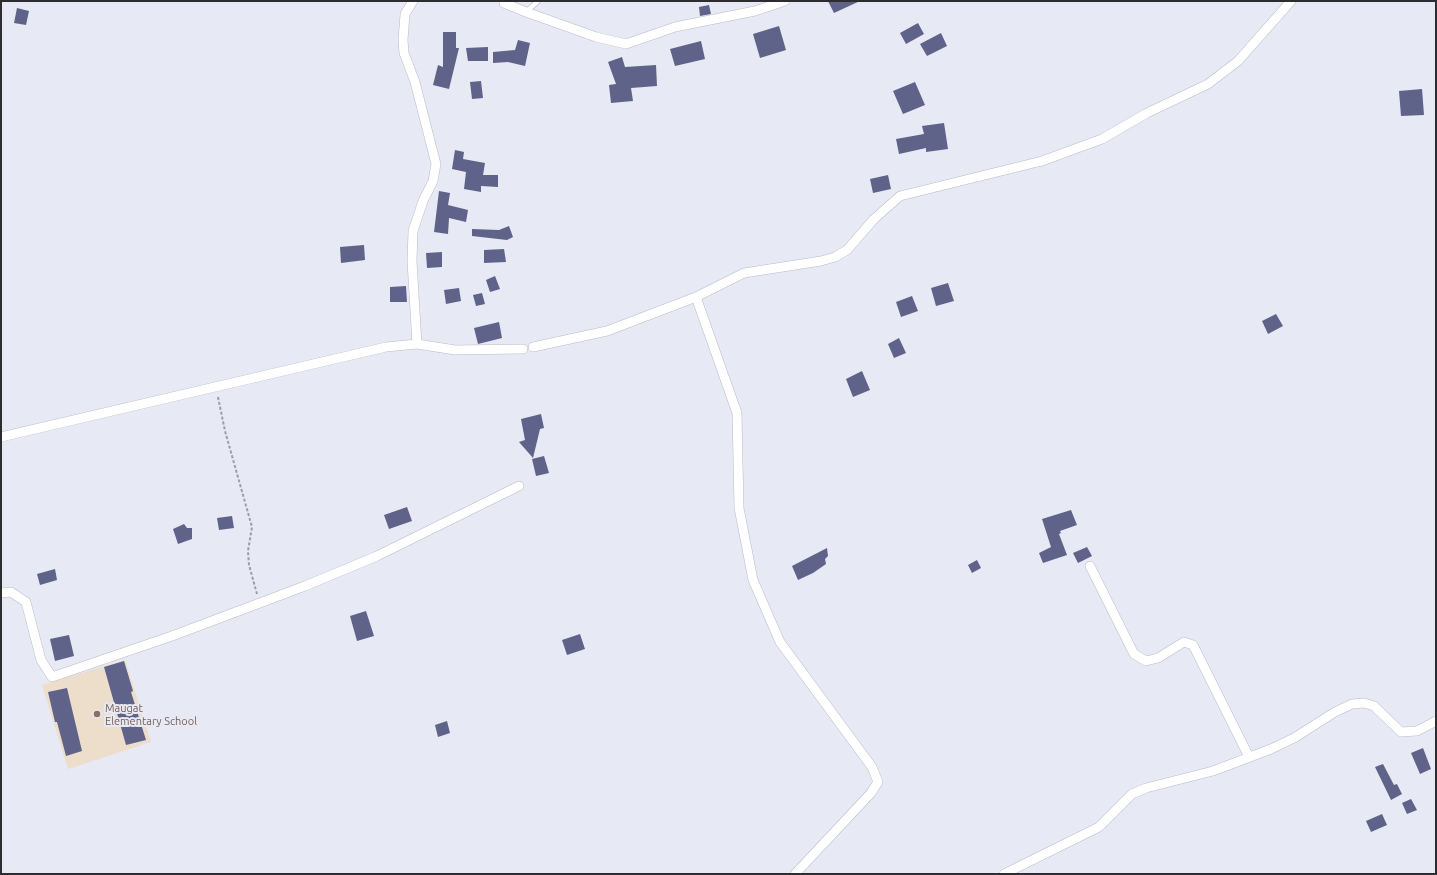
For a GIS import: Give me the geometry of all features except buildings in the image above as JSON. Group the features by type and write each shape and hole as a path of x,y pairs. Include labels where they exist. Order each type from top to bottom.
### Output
{"street":[{"path":"413,1 405,14 403,40 404,53 415,82 436,164 433,181 422,201 413,232 412,261 417,344"},
{"path":"504,1 504,3 526,12 596,38 626,44 675,27 755,11 785,1"},
{"path":"533,347 607,331 696,297 744,273 821,261 835,257 847,250 874,219 900,196 1042,161 1102,139 1147,114 1208,84 1238,60 1291,1"},
{"path":"696,297 737,413 738,508 753,580 780,642 872,766 878,782 871,793 796,874"},
{"path":"1,437 119,411 209,388 386,347 417,344 456,350 523,349"},
{"path":"1,593 11,592 26,602 41,660 52,677 305,586 377,556 519,486"},
{"path":"1090,566 1134,654 1146,661 1158,658 1184,642 1193,645 1249,757"},
{"path":"1004,874 1099,828 1132,794 1146,788 1199,775 1249,757 1294,738 1335,712 1352,704 1364,703 1374,706 1401,732 1417,731 1436,721"}],"lane":[{"path":"526,12 538,1"}],"path":[{"path":"209,388 219,398 225,431 249,513 253,533 248,551 249,565 260,603"}],"shaded area":[{"name":"Maugat Elementary School","path":"125,660 151,742 68,769 42,685"}],"place":[{"name":"Maugat Elementary School","path":"97,714"}]}
